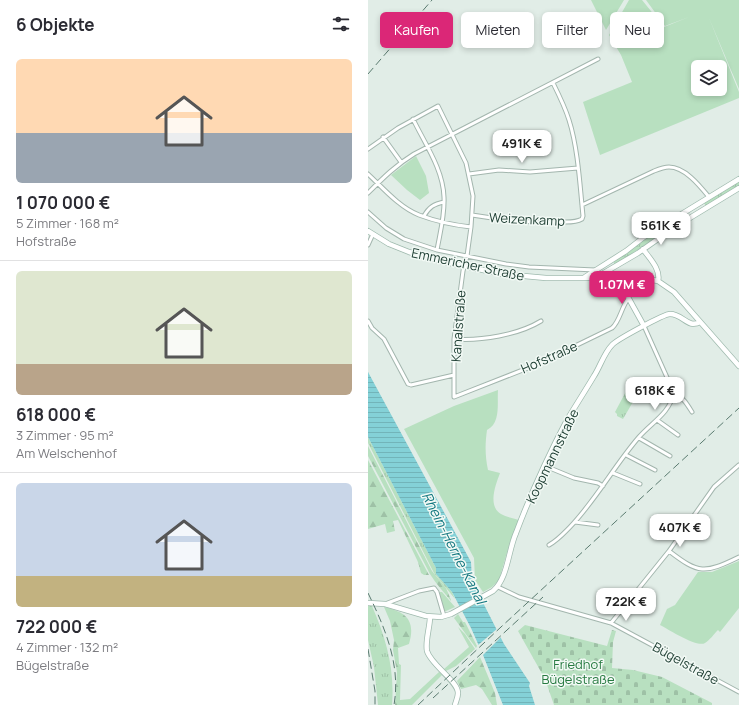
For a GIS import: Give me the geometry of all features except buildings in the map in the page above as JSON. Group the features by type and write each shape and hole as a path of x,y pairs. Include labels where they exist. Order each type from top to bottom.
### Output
{"main road":[{"path":"588,276 626,251 644,237 739,179"},
{"path":"597,270 595,273 597,277 739,188"},
{"path":"678,216 678,221 681,224"},
{"name":"Emmericher Straße","path":"368,231 401,250 423,257 502,274 533,278 588,276 648,278 658,281 674,292 739,366"},
{"path":"643,249 657,268 659,276 658,281"},
{"path":"622,278 623,288 628,299 644,326"},
{"name":"Koopmannstraße","path":"498,587 502,579 512,542 530,496 567,421 609,348 616,341 667,314 677,315 692,325 700,322"},
{"path":"368,603 385,604 428,616 444,616 484,596 498,587"},
{"path":"428,616 427,650 432,661 456,687 458,694 455,705"}],"street":[{"path":"368,193 389,171 401,162 427,147 598,59"},
{"path":"553,83 569,121 578,168 582,206 654,171 666,167 681,170 709,197"},
{"name":"Kanalstraße","path":"413,119 438,106 466,163 473,196 471,227 454,339 454,397"},
{"path":"368,149 383,137 413,119 439,172 444,198 443,222 436,250"},
{"path":"383,137 401,162"},
{"path":"469,174 499,170 530,172 578,168"},
{"path":"368,174 398,202 414,212 443,222 471,227"},
{"path":"424,216 432,205 444,202"},
{"name":"Weizenkamp","path":"472,215 506,220 538,222 578,221 582,219 583,216 582,206"},
{"name":"Emmericher Straße","path":"368,212 379,222 404,239 436,250 514,265 597,270"},
{"path":"368,245 373,234"},
{"path":"587,270 588,276"},
{"name":"Hofstraße","path":"454,397 538,364 612,328 628,299"},
{"path":"368,321 372,328 384,339 408,384 411,385 454,375"},
{"path":"454,339 469,340 506,334 531,327 541,321"},
{"path":"549,545 556,541 575,522 639,438 669,408 674,393 644,326"},
{"path":"674,393 679,395 692,412"},
{"path":"657,420 678,434"},
{"path":"639,438 670,456"},
{"path":"626,455 655,470"},
{"path":"611,623 669,551 714,487 739,464"},
{"path":"545,466 574,478 603,486"},
{"path":"613,473 640,484"},
{"path":"575,522 598,525"},
{"path":"669,551 694,568 700,569 720,566 739,557"},
{"name":"Bügelstraße","path":"498,587 519,597 611,623 739,692"},
{"path":"385,604 394,599 434,588 437,592 444,616"}],"green space":[{"path":"591,0 624,0 617,12 610,12 610,23 606,30 602,22 602,12 597,12"},
{"path":"629,0 642,0 652,12 622,12"},
{"path":"646,0 739,0 739,89 709,18 726,60 691,60 691,96 727,96 727,62 739,92 739,98 600,155 583,102 632,82 617,48 664,48 664,27 689,17 665,26 664,12 655,12"},
{"path":"416,156 426,176 429,193 420,200 391,175"},
{"path":"739,181 739,186 706,206 704,203"},
{"path":"670,222 674,227 670,228 615,265 613,261"},
{"path":"630,384 641,388 623,419 617,416 615,412"},
{"path":"498,390 498,407 496,418 491,427 487,430 487,465 488,470 500,473 496,483 493,500 494,506 501,514 519,520 510,542 499,580 492,587 483,592 475,580 474,558 404,429 454,406"},
{"path":"368,437 436,568 436,574 452,592 455,599 434,573 368,443"},
{"path":"368,446 432,571 446,588 451,601 437,585 430,574 368,456"},
{"path":"368,460 429,575 424,575 421,573 418,562 398,520 393,521 395,531 387,533 385,524 368,529"},
{"path":"739,561 739,608 720,632 718,630 707,642 701,644 689,641 660,625 667,609 675,605 698,572 712,572"},
{"path":"440,592 442,592 455,607 444,611"},
{"path":"368,606 372,606 385,642 391,666 393,692 392,705 378,705 374,667 368,640"},
{"path":"384,607 392,609 403,615 410,623 411,636 409,644 398,648 399,664 401,665 400,700 410,699 439,672 442,675 412,705 395,705 397,672 393,650 394,640 390,621"},
{"path":"458,614 463,622 465,622 477,646 476,648 454,618"},
{"name":"Friedhof Bügelstraße","path":"525,625 607,646 612,630 616,631 613,642 612,668 633,670 662,677 712,703 712,705 554,705 545,679 518,631"},
{"path":"458,627 465,634 475,649 456,666 446,671 444,669 469,647"},
{"path":"480,657 495,693 497,705 492,705 482,689 476,685 461,689 457,681"}],"water":[{"name":"Rhein-Herne-Kanal","path":"368,372 471,562 472,581 504,644 530,683 529,686 535,705 503,705 471,628 452,592 436,574 436,568 368,437"}],"pier":[{"path":"498,628 502,636 482,656 477,646"}],"railway":[{"path":"368,74 432,0"},
{"path":"418,705 739,408"},
{"path":"368,593 386,633 390,647 396,690 394,705"},
{"path":"433,698 543,597"},
{"path":"368,649 375,691 375,705"}]}
